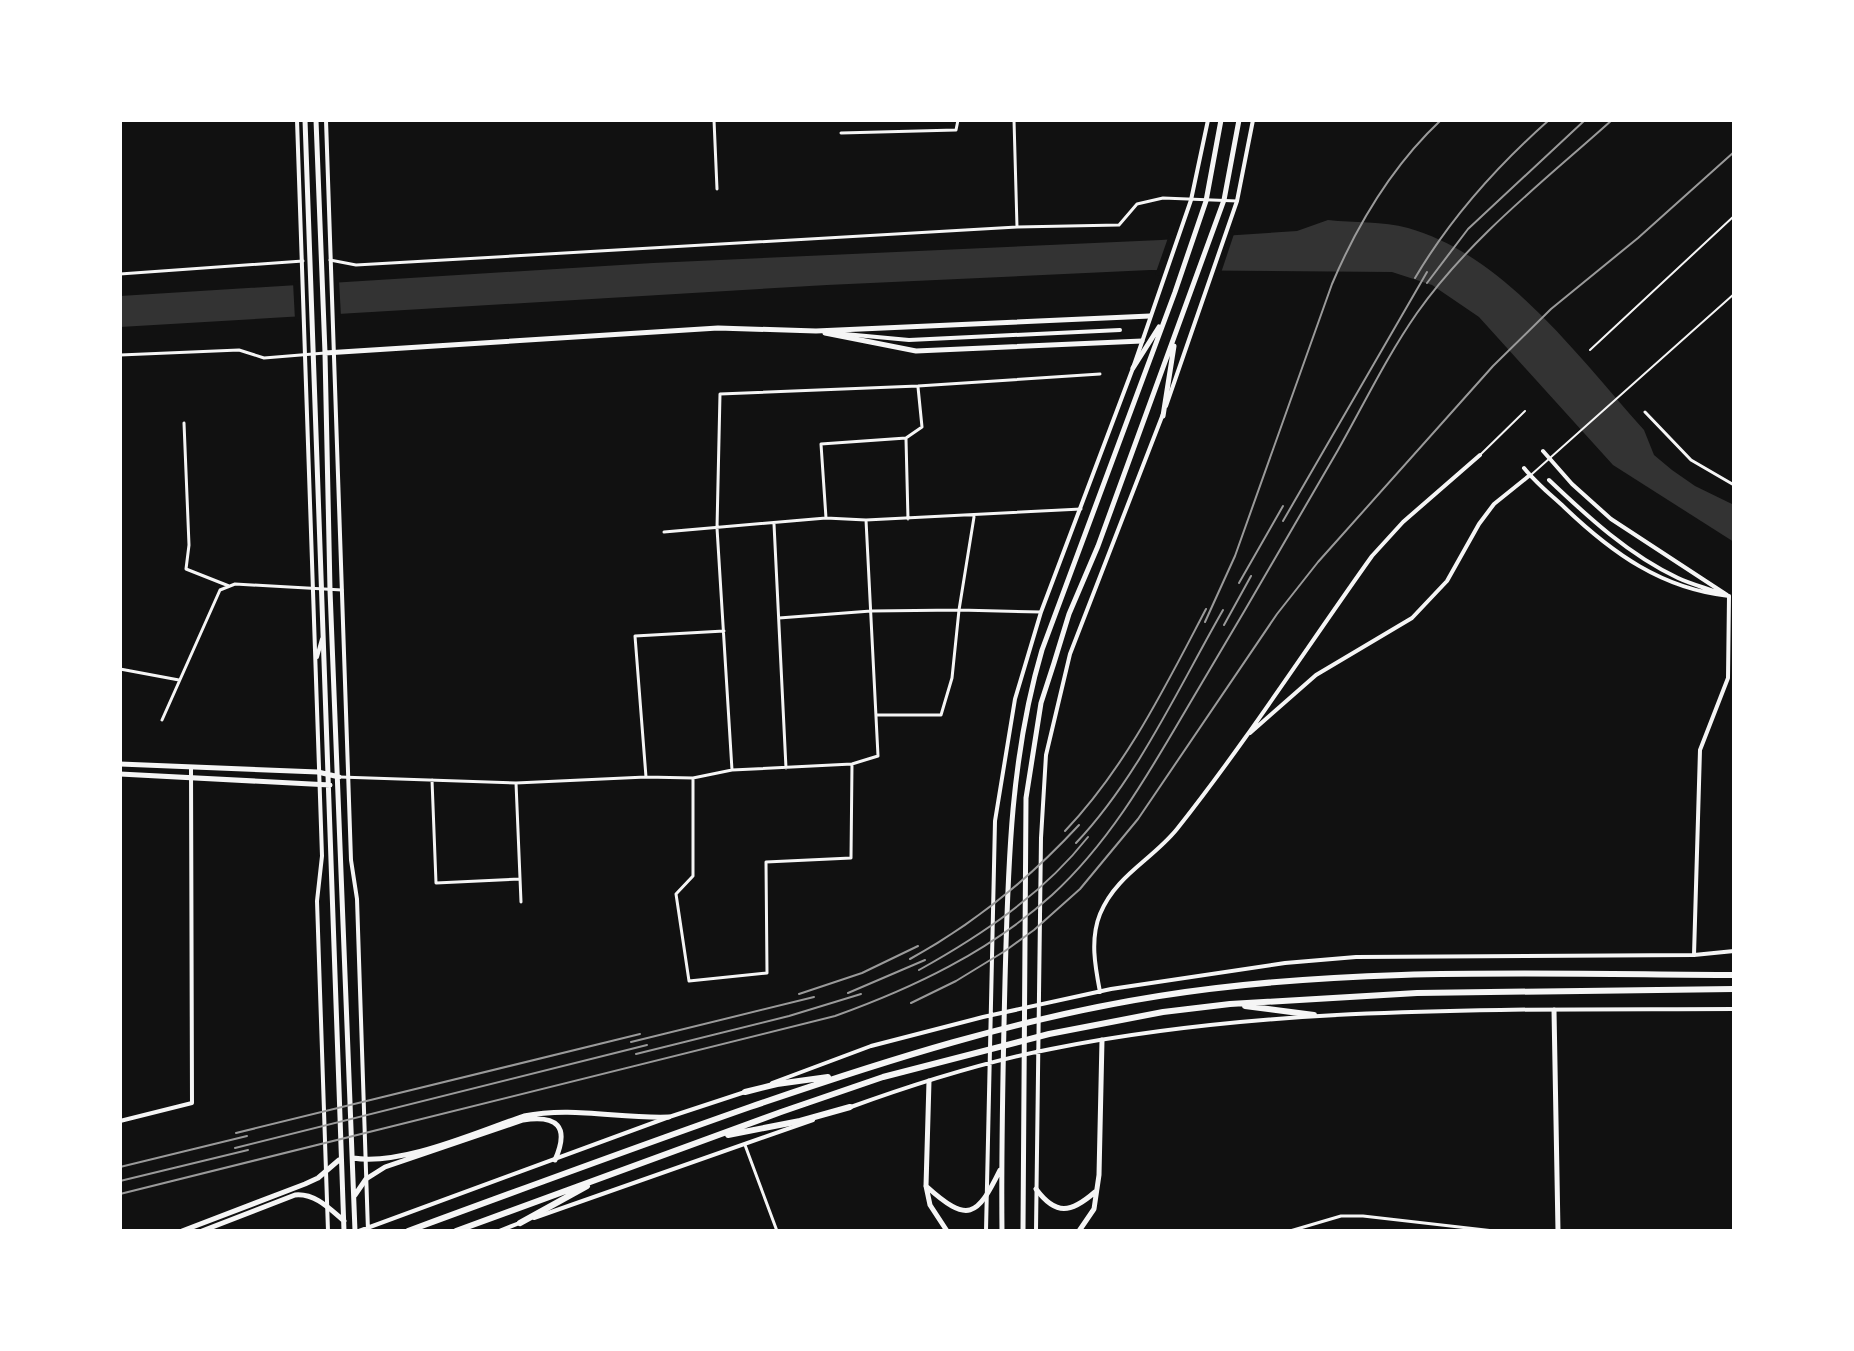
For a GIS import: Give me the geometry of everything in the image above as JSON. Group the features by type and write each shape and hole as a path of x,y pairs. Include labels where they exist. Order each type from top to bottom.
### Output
{"highway":[{"path":"408,1231 852,1072 983,1033 1162,995 1269,982 1556,973 1734,975"},
{"path":"456,1231 883,1077 1049,1034 1163,1012 1230,1004 1417,993 1734,989"},
{"path":"1230,1004 1314,1015"},
{"path":"745,1092 852,1072"},
{"path":"689,1145 850,1107"},
{"path":"520,1223 607,1175"}],"main road":[{"path":"305,120 344,1231"},
{"path":"316,120 330,590 357,1231"},
{"path":"1002,1231 1008,848 1016,766 1029,700 1042,650 1101,497 1206,201 1221,120"},
{"path":"1023,1231 1026,798 1041,703 1069,614 1098,546 1193,292 1224,200 1239,120"},
{"path":"325,353 718,328 816,331 1150,316"},
{"path":"1133,368 1166,316"},
{"path":"816,331 916,351 1142,341"},
{"path":"1163,416 1177,331"},
{"path":"120,764 318,772 339,777"},
{"path":"120,774 319,785 330,785 339,777"},
{"path":"1554,1010 1558,1231"},
{"path":"1079,1231 1094,1209 1099,1175 1102,1040"},
{"path":"929,1081 926,1186 930,1205 947,1231"},
{"path":"353,1158 397,1158 544,1112 669,1117"},
{"path":"354,1196 366,1179 385,1167 523,1120 549,1119 555,1123 562,1133 555,1160"},
{"path":"182,1231 305,1184 340,1160"},
{"path":"926,1186 944,1203 959,1210 974,1209 985,1202 1001,1169"},
{"path":"1036,1189 1046,1203 1059,1209 1078,1207 1096,1192"},
{"path":"202,1231 295,1195 314,1198 344,1221"}],"street":[{"path":"297,120 322,856 317,901 328,1231"},
{"path":"326,120 351,860 357,899 368,1231"},
{"path":"714,120 717,189"},
{"path":"841,133 956,130 958,120"},
{"path":"1014,120 1017,227"},
{"path":"986,1231 993,863 998,795 1015,699 1041,612 1133,368 1191,200 1208,120"},
{"path":"1036,1231 1040,854 1046,755 1070,654 1208,292 1237,201 1253,120"},
{"path":"330,260 356,265 1017,227 1119,225 1137,204 1163,198 1237,201"},
{"path":"120,274 303,261"},
{"path":"816,331 909,340 1120,330"},
{"path":"120,355 239,350 264,358 325,353"},
{"path":"732,770 717,528 720,394 918,386 1100,374"},
{"path":"826,518 821,444 906,438 922,427 918,386"},
{"path":"1645,412 1691,460 1734,485"},
{"path":"184,423 189,545 186,569 229,586"},
{"path":"906,438 908,519"},
{"path":"1543,451 1572,484 1611,519 1732,597"},
{"path":"1100,992 1094,964 1094,942 1099,916 1111,893 1123,878 1176,830 1372,556 1403,522 1480,455"},
{"path":"1524,468 1589,531 1626,560 1654,577 1706,594 1732,597"},
{"path":"1242,740 1316,675 1412,618 1447,581 1494,504 1530,475"},
{"path":"1549,480 1608,534 1646,560 1678,578 1732,597"},
{"path":"664,532 826,518 908,519 1081,509"},
{"path":"876,715 941,715 952,678 974,516"},
{"path":"339,777 516,783 693,778 732,770 852,764 878,756 866,520"},
{"path":"774,523 786,768"},
{"path":"162,720 220,590 235,584 342,590"},
{"path":"1694,955 1700,750 1728,678 1732,597"},
{"path":"779,618 871,611 1041,612"},
{"path":"646,777 635,636 724,631"},
{"path":"315,664 323,634"},
{"path":"120,669 180,680"},
{"path":"693,778 693,876 676,894 689,981 767,973 766,862 851,858 852,764"},
{"path":"120,1121 192,1103 191,768"},
{"path":"432,780 436,883 520,879"},
{"path":"516,783 521,902"},
{"path":"357,1231 871,1046 1050,1002 1285,963 1356,957 1694,955 1734,951"},
{"path":"499,1231 850,1107 929,1081 1048,1049 1174,1028 1314,1015 1734,1009"},
{"path":"745,1145 777,1231"},
{"path":"1290,1231 1341,1216 1363,1216 1494,1231"}],"lane":[{"path":"1590,350 1734,216"},
{"path":"1530,475 1734,294"},
{"path":"1480,455 1525,411"}],"shaded area":[{"path":"1328,220 1408,228 1443,241 1477,261 1508,285 1538,312 1644,430 1654,455 1695,486 1734,505 1734,542 1613,465 1479,317 1432,285 1392,272 1150,270 827,285 120,327 120,296 653,263 1161,240 1297,231"}],"pier":[{"path":"1235,231 1220,276 1155,275 1169,235"},
{"path":"339,279 341,317 295,320 293,282"}],"railway":[{"path":"1205,622 1235,556 1342,261 1365,217 1392,176 1441,120"},
{"path":"1415,278 1476,194 1549,120"},
{"path":"1427,283 1468,229 1585,120"},
{"path":"120,1194 835,1016 921,980 1002,934 1052,895 1073,874 1128,804 1417,313 1484,235 1612,120"},
{"path":"911,1003 956,981 1005,951 1080,889 1138,819 1277,614 1318,562 1493,366 1551,309 1638,238 1734,152"},
{"path":"1283,521 1427,272"},
{"path":"1239,583 1283,506"},
{"path":"1224,625 1251,576"},
{"path":"1065,831 1126,753 1206,609"},
{"path":"1076,843 1098,818 1138,761 1223,610"},
{"path":"910,959 957,931 1000,899 1079,825"},
{"path":"919,970 1010,912 1051,877 1088,837"},
{"path":"799,994 862,973 918,946"},
{"path":"848,993 925,960"},
{"path":"636,1054 789,1016 861,994"},
{"path":"631,1042 814,997"},
{"path":"236,1133 640,1034"},
{"path":"235,1148 647,1045"},
{"path":"120,1167 247,1136"},
{"path":"120,1181 248,1150"}]}
